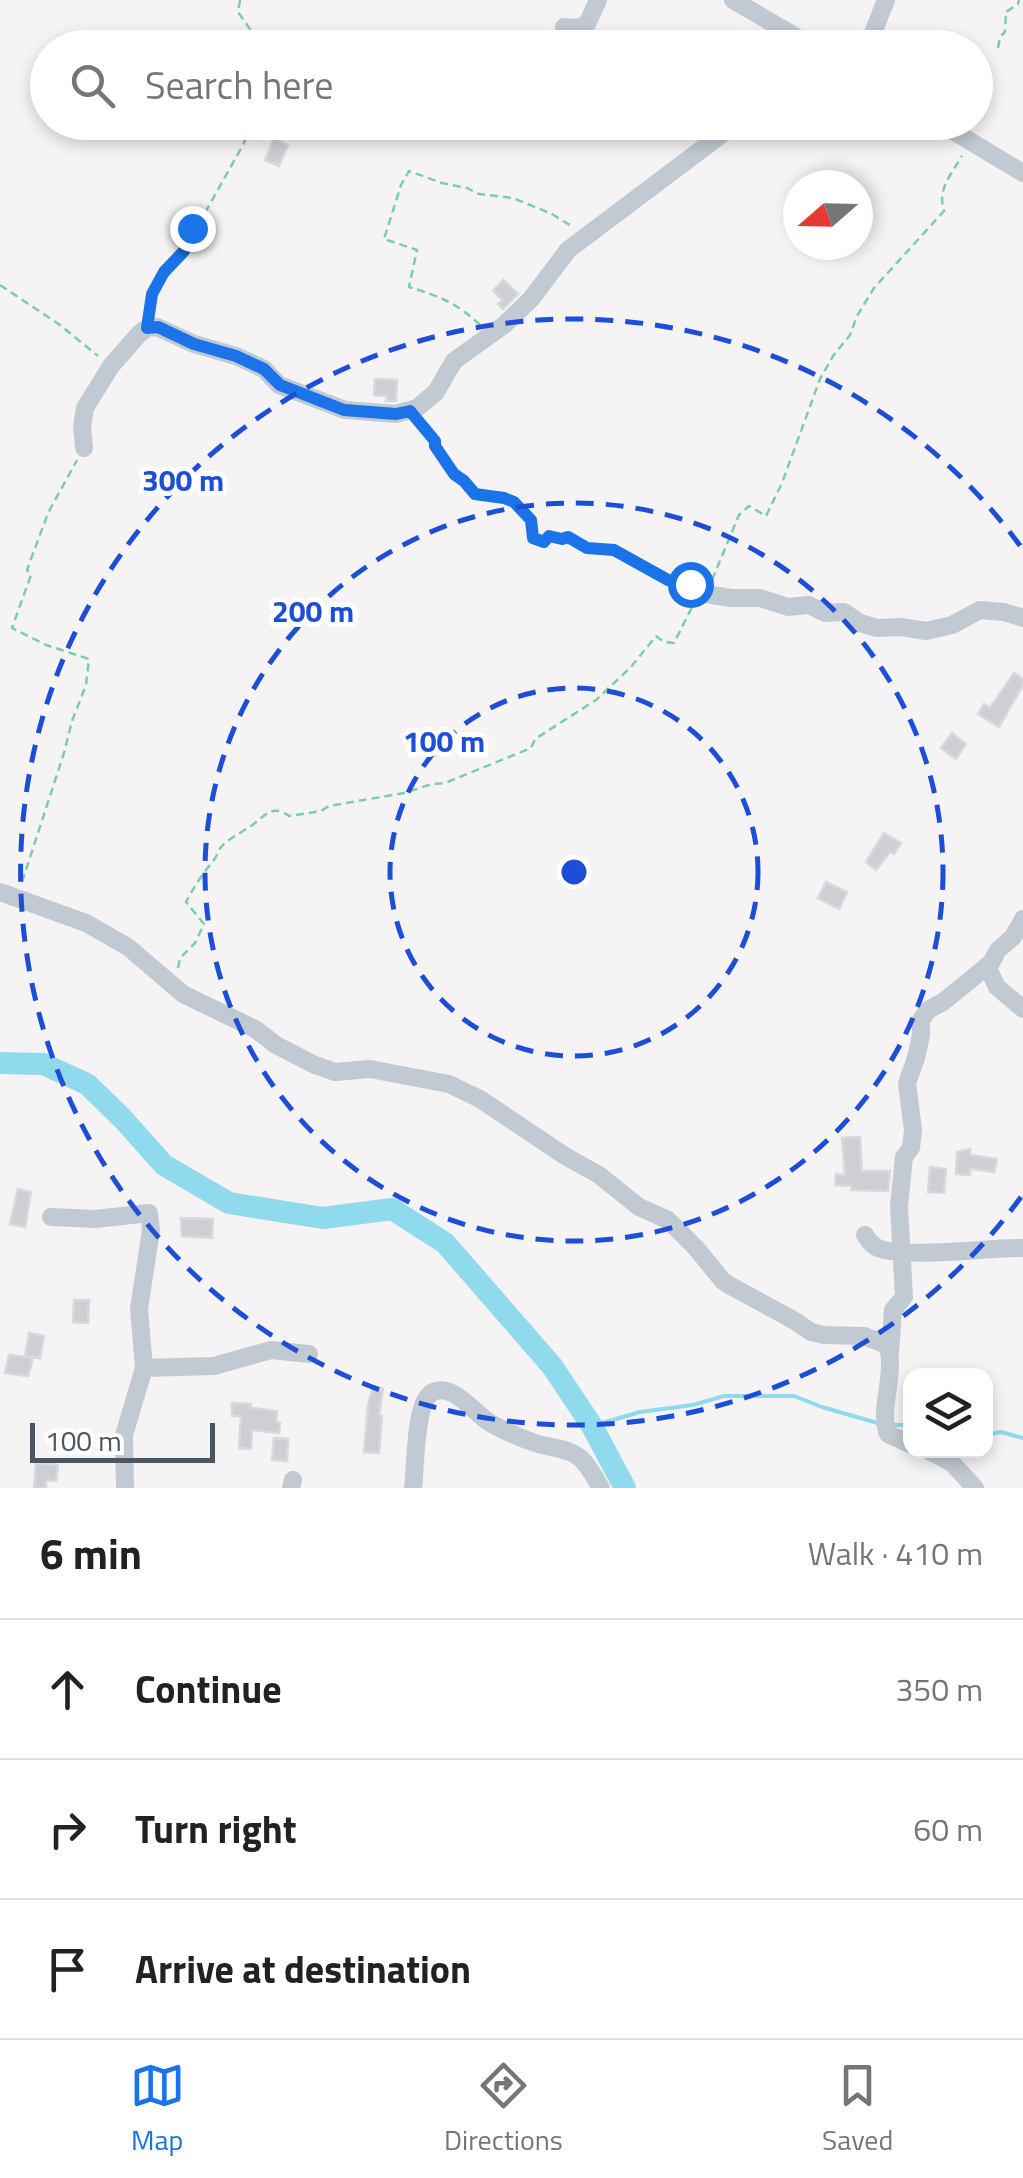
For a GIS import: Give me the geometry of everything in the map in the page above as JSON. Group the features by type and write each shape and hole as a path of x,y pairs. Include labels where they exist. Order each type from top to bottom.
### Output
{"street":[{"path":"564,27 587,24 598,0"},
{"path":"733,0 783,30"},
{"path":"874,30 886,0"},
{"path":"84,448 85,408 111,366 147,328 158,327 194,344 236,356 264,369 280,385 344,410 396,414 410,411 436,392 454,361 504,325 568,250 714,140"},
{"path":"968,140 1023,173"},
{"path":"706,594 760,598 788,607 809,605 826,613 844,612 877,628 926,631 952,625 980,610 1023,618"},
{"path":"0,892 86,923 128,947 194,1001 211,1006 276,1045 325,1068 336,1072 370,1069 449,1084 480,1099 599,1175 639,1206 668,1220 722,1281 811,1332 824,1336 864,1336 887,1345 890,1352"},
{"path":"903,1441 888,1434 884,1424 894,1310 904,1297 899,1206 904,1157 911,1148 913,1130 906,1083 916,1058 921,1020 928,1010 987,966 1013,937 1023,919"},
{"path":"987,966 997,987 1023,1009"},
{"path":"51,1217 95,1219 149,1213 151,1230 139,1309 144,1368 124,1435 125,1488"},
{"path":"865,1235 880,1249 903,1252 1023,1248"},
{"path":"144,1368 214,1366 270,1350 309,1354"},
{"path":"413,1488 420,1412 425,1399 445,1390 489,1423 535,1443 577,1455 602,1488"},
{"path":"943,1458 975,1488"}],"path":[{"path":"240,0 238,12 250,30"},
{"path":"998,48 1000,37 1006,32 1006,12 1019,0"},
{"path":"147,328 152,294 164,272 184,251 192,228 206,211 245,140"},
{"path":"410,411 435,441 454,474 475,494 514,502 531,520 533,538 544,542 549,536 568,537 587,548 614,550 668,580 690,584 706,594 739,515 749,506 766,516 833,356 850,335 874,288 944,212 942,190 971,142"},
{"path":"491,335 464,310 441,296 409,287 417,250 384,239 409,171 478,194 512,198 552,214 588,235"},
{"path":"0,285 60,325 111,366"},
{"path":"19,898 86,684 89,659 46,645 12,628 32,575 26,570 48,513 84,448"},
{"path":"173,984 180,958 195,943 204,924 186,902 222,845 258,821 263,813 281,811 289,816 404,793 445,783 531,748 535,739 608,689 656,636 664,642 674,642 694,603 668,580"}],"building":[{"path":"274,140 288,145 279,166 265,160"},
{"path":"503,280 518,294 503,309 498,304 503,300 493,291"},
{"path":"375,379 397,380 396,401 374,395"},
{"path":"1014,673 1023,679 1023,685 999,727 978,714 984,704 990,708"},
{"path":"952,733 966,744 956,759 941,748"},
{"path":"884,833 901,843 876,870 866,862"},
{"path":"826,882 847,892 839,909 818,898"},
{"path":"860,1137 862,1171 890,1171 888,1191 851,1190 852,1186 835,1185 836,1174 845,1175 842,1138"},
{"path":"970,1149 970,1155 997,1159 994,1172 970,1169 970,1175 956,1174 957,1152"},
{"path":"930,1167 946,1169 944,1193 928,1192"},
{"path":"18,1189 31,1192 25,1227 10,1224"},
{"path":"181,1218 213,1219 212,1238 182,1236"},
{"path":"74,1300 89,1300 88,1323 73,1322"},
{"path":"29,1333 44,1336 40,1358 25,1356"},
{"path":"9,1355 33,1358 28,1376 5,1373"},
{"path":"373,1386 383,1389 379,1453 364,1452"},
{"path":"232,1403 277,1411 279,1433 252,1430 251,1449 239,1448 241,1416 232,1416"},
{"path":"274,1438 288,1439 287,1461 272,1460"},
{"path":"36,1463 58,1465 56,1481 46,1480 46,1488 34,1488"}],"waterway":[{"path":"0,1063 43,1064 87,1084 164,1165 229,1203 323,1218 392,1209 445,1243 552,1366 592,1426 625,1488"},
{"path":"592,1426 640,1412 693,1405 724,1396 794,1396 881,1424"},
{"path":"890,1425 903,1425"},
{"path":"993,1434 1023,1438"}],"route":[{"path":"192,228 184,251 164,272 152,294 147,328 158,327 194,344 236,356 264,369 280,385 344,410 396,414 410,411 435,441 454,474 475,494 514,502 531,520 533,538 544,542 549,536 568,537 587,548 614,550 668,580 690,584"}]}
